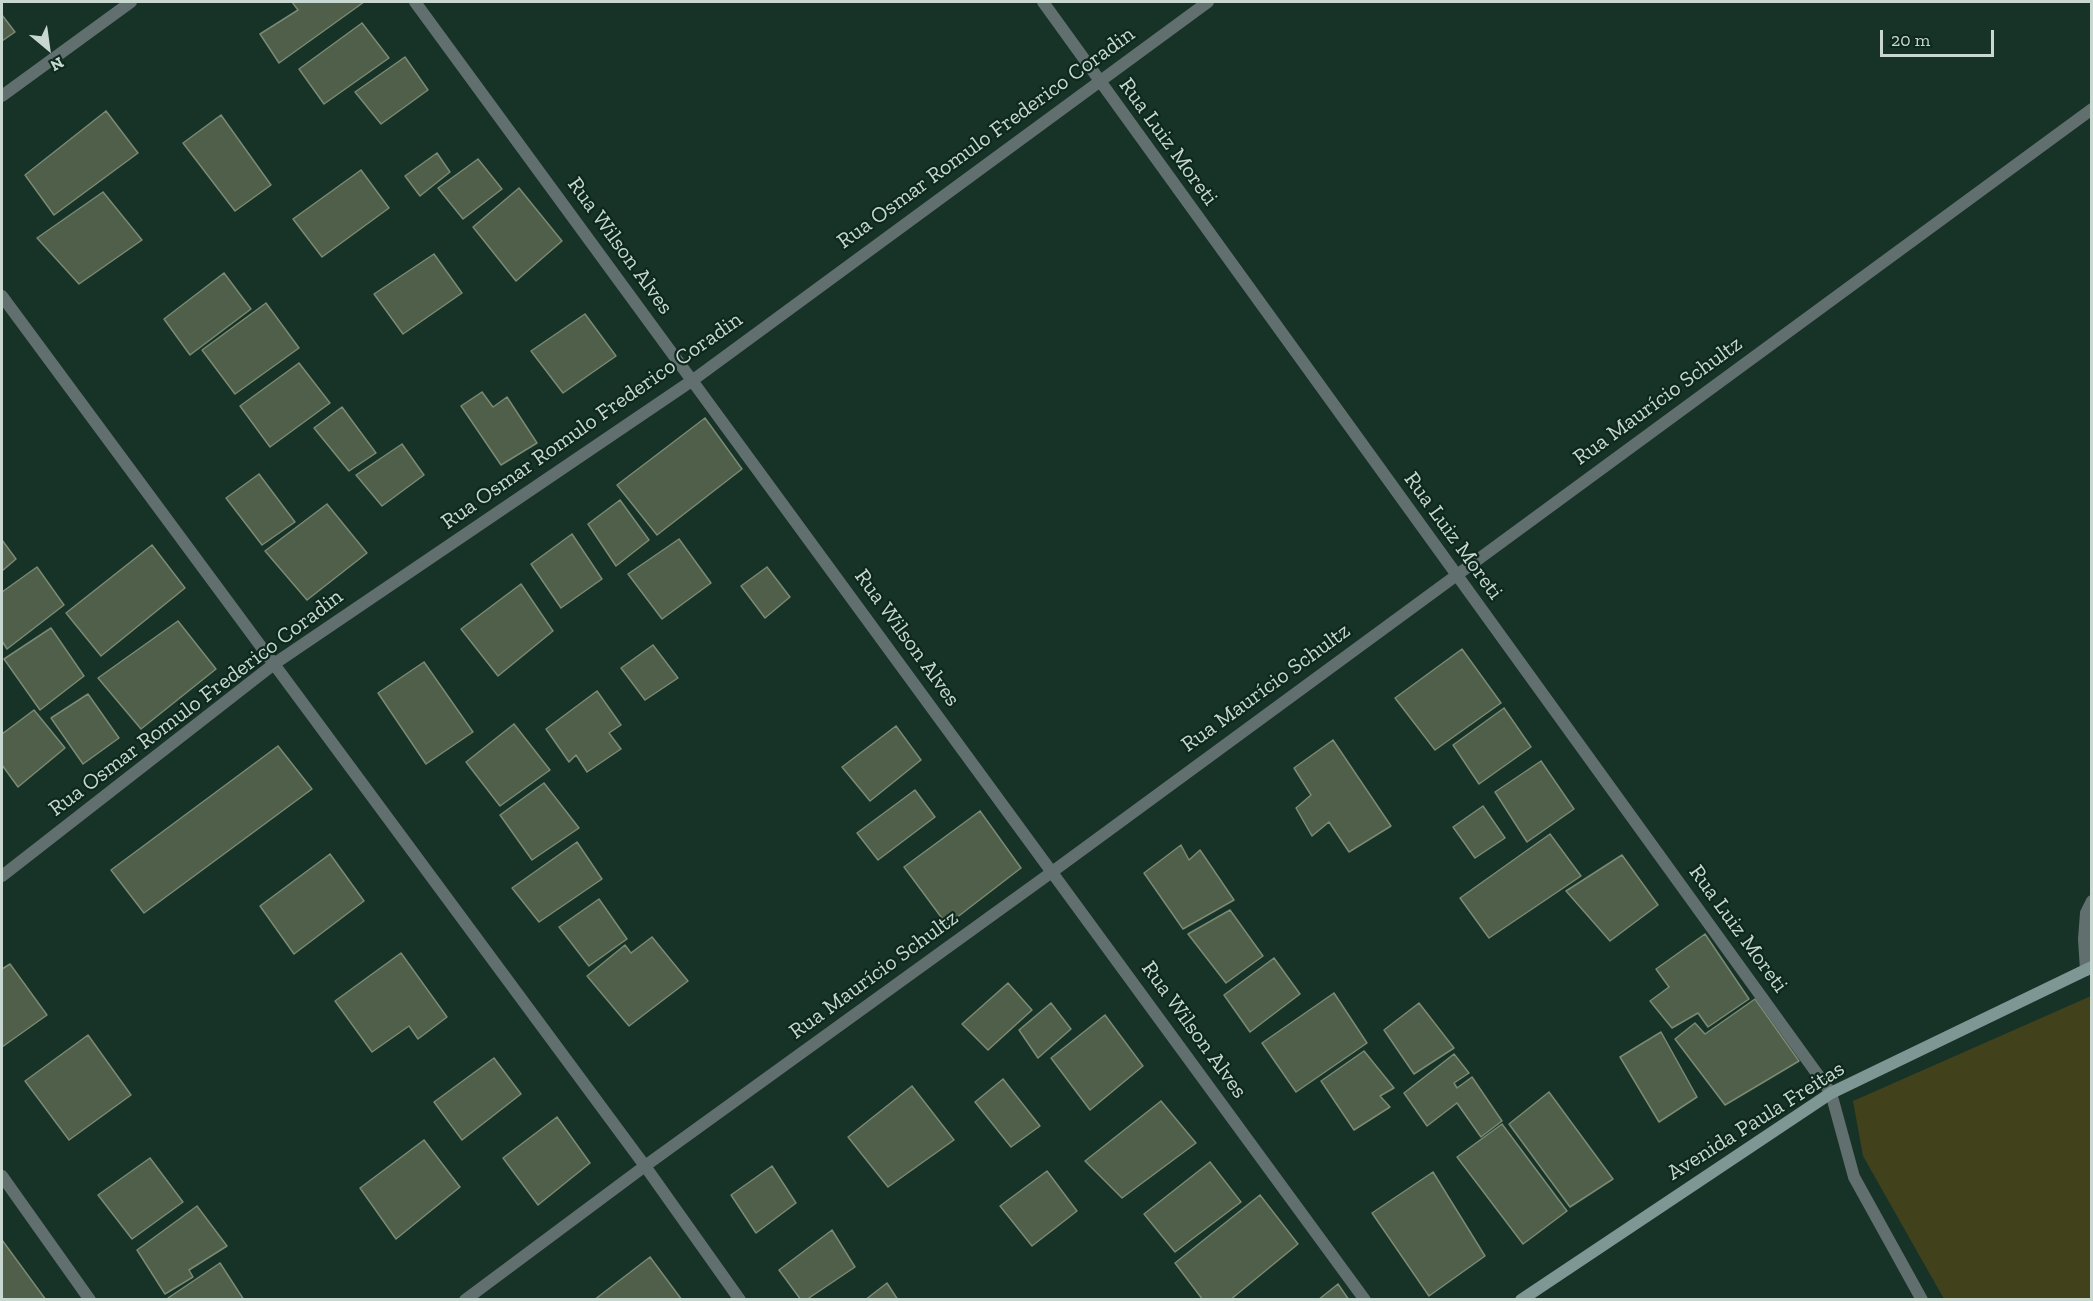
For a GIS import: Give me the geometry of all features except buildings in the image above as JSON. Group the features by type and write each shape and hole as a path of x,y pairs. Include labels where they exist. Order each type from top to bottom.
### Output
{"main road":[{"name":"Avenida Paula Freitas","path":"1521,1299 1832,1093 2089,969"}],"street":[{"path":"2,96 131,2"},
{"name":"Rua Wilson Alves","path":"415,2 1365,1299"},
{"name":"Rua Luiz Moreti","path":"1043,2 1832,1093"},
{"name":"Rua Osmar Romulo Frederico Coradin","path":"2,876 274,664 693,380 1208,2"},
{"name":"Rua Maurício Schultz","path":"465,1299 1052,872 2091,109"},
{"path":"2,296 645,1166 740,1299"},
{"path":"2089,969 2084,939 2086,913 2091,902"},
{"path":"1832,1093 1854,1177 1922,1299"},
{"path":"2,1176 90,1299"}],"shaded area":[{"path":"2091,996 2091,1299 1944,1299 1863,1156 1853,1101"}]}
